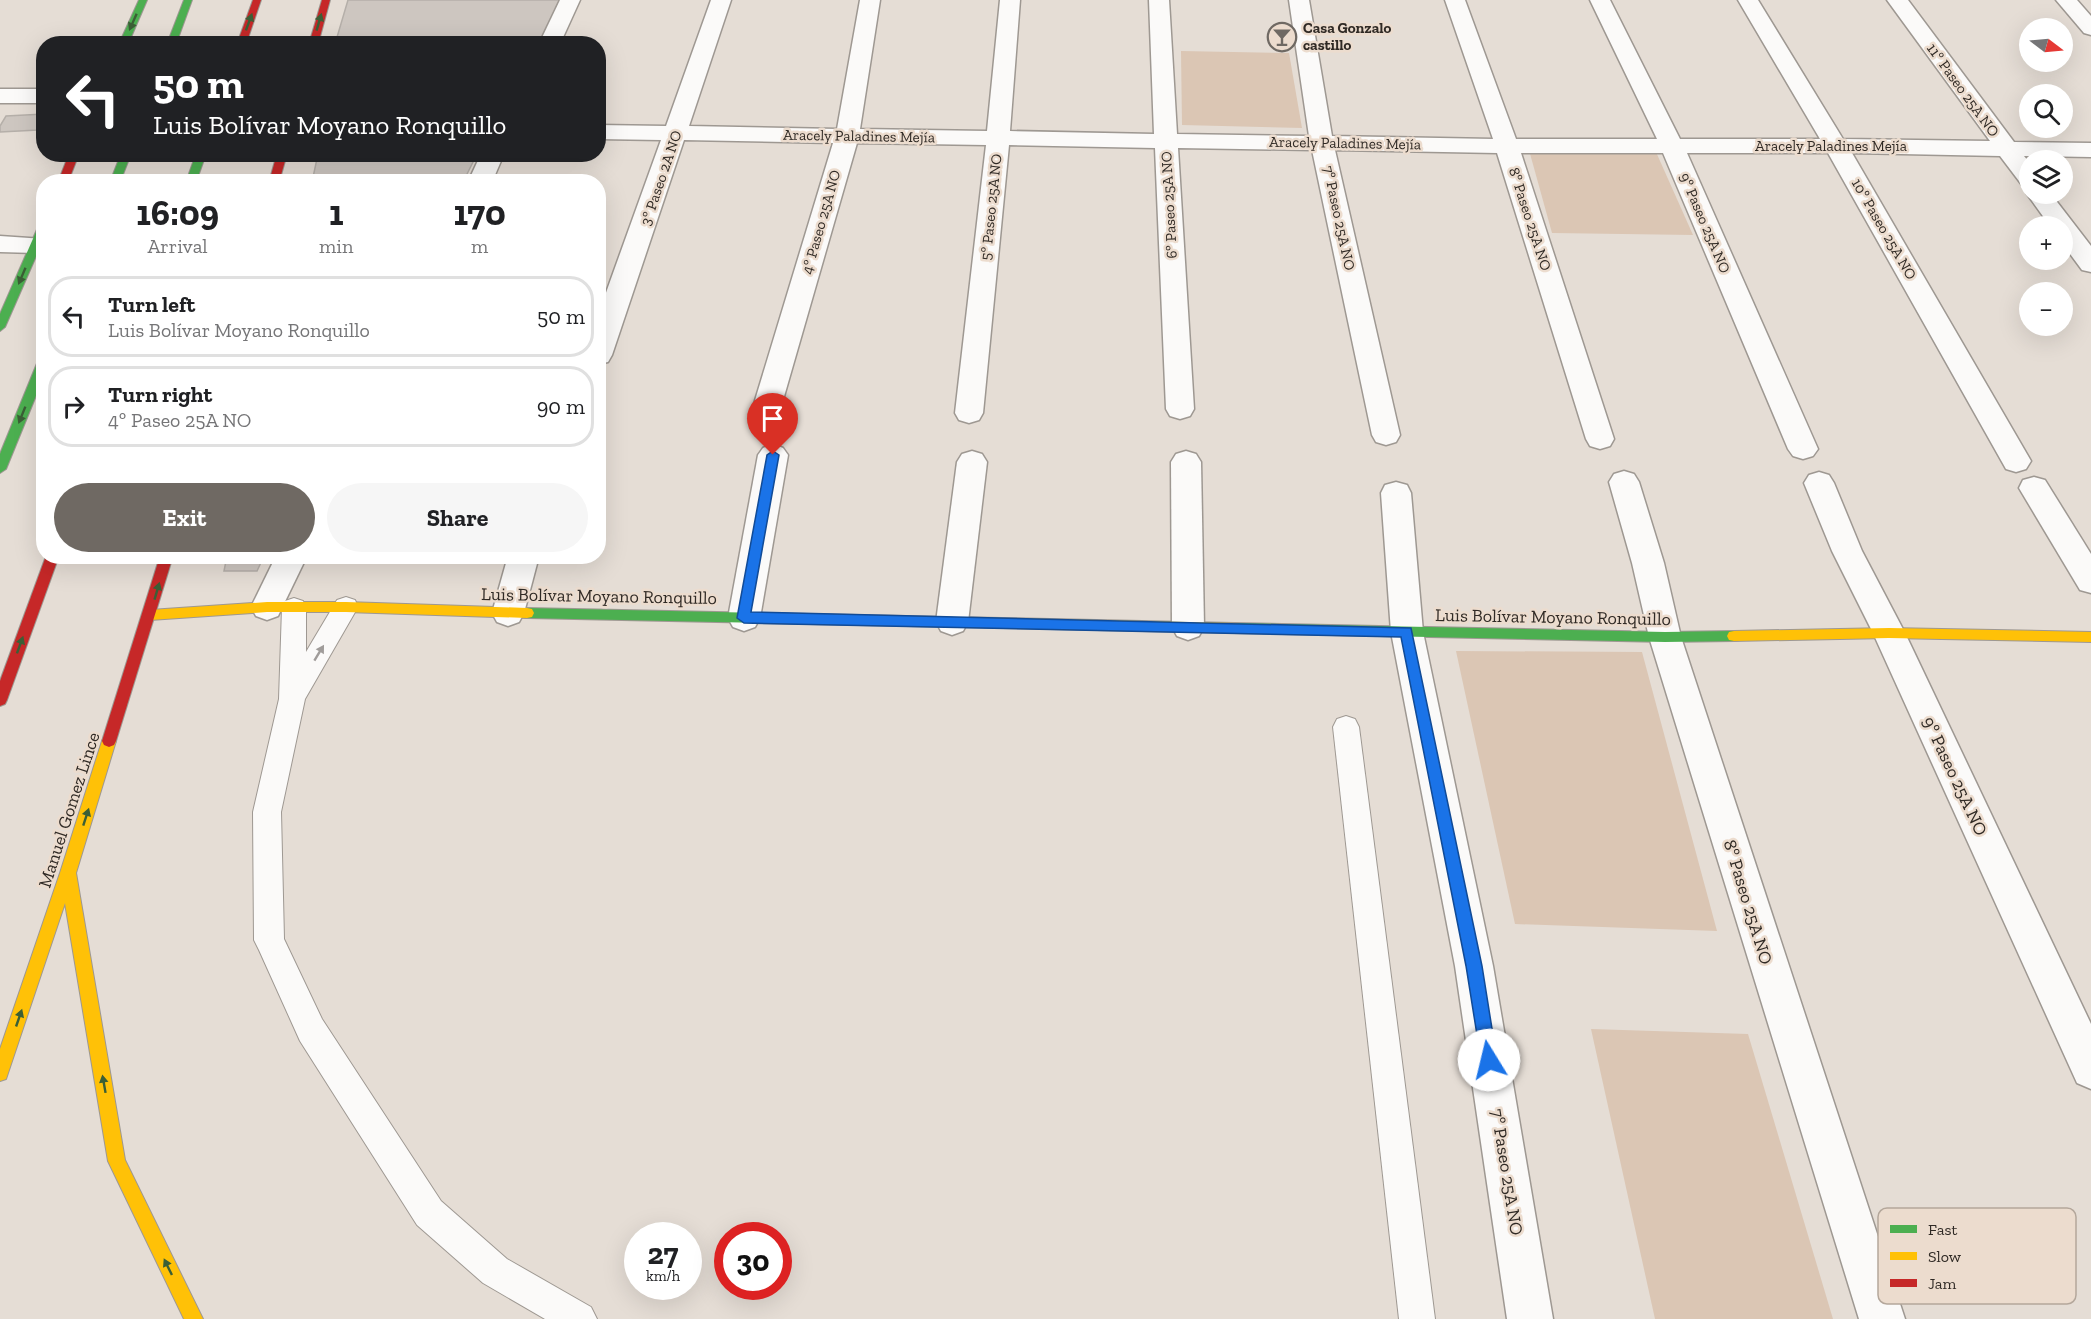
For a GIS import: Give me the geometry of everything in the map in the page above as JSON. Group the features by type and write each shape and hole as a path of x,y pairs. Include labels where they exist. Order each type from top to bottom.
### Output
{"main road":[{"path":"127,36 143,0"},
{"path":"174,36 188,0"},
{"path":"244,36 257,0"},
{"path":"315,36 326,0"},
{"path":"0,327 36,242"},
{"path":"0,469 36,381"},
{"path":"0,700 50,564"},
{"name":"Manuel Gomez Lince","path":"0,1073 69,873 165,564"},
{"name":"Luis Bolívar Moyano Ronquillo","path":"150,615 346,607 744,618 1665,637 1888,633 2091,637"},
{"path":"69,873 117,1161 194,1319"}],"street":[{"path":"553,36 570,0"},
{"name":"3º Paseo 2A NO","path":"606,333 677,133 721,0"},
{"name":"4º Paseo 25A NO","path":"767,407 847,136 870,0"},
{"name":"5º Paseo 25A NO","path":"969,413 1010,0"},
{"name":"6º Paseo 25A NO","path":"1159,0 1180,409"},
{"name":"7º Paseo 25A NO","path":"1299,0 1322,143 1386,435"},
{"name":"8º Paseo 25A NO","path":"1455,0 1507,146 1600,439"},
{"name":"9º Paseo 25A NO","path":"1600,0 1672,146 1803,449"},
{"name":"10º Paseo 25A NO","path":"1748,0 1836,146 2016,461"},
{"name":"11º Paseo 25A NO","path":"1897,0 2019,165"},
{"path":"2066,0 2091,28"},
{"path":"0,96 36,96"},
{"name":"Aracely Paladines Mejía","path":"606,132 1507,146 1836,146 2091,150"},
{"path":"2046,204 2091,264"},
{"path":"0,244 36,236"},
{"path":"744,618 773,455"},
{"path":"952,622 972,462"},
{"path":"1186,462 1188,627"},
{"name":"8º Paseo 25A NO","path":"1624,482 1648,563 1665,637 1882,1319"},
{"name":"9º Paseo 25A NO","path":"1819,483 1847,551 1888,633 2091,1069"},
{"path":"2034,488 2091,581"},
{"name":"7º Paseo 25A NO","path":"1395,493 1407,632 1474,966 1530,1319"},
{"path":"280,608 290,564"},
{"path":"508,612 522,564"}],"lane":[{"path":"346,607 292,699 267,812 269,940 311,1030 429,1213 495,1271 579,1319"},
{"path":"280,608 292,699"},
{"path":"1346,727 1417,1319"}],"shaded area":[{"path":"1181,51 1289,53 1302,128 1182,125"},
{"path":"1529,150 1656,152 1693,235 1552,233"},
{"path":"1456,651 1642,652 1717,931 1515,924"},
{"path":"1591,1029 1748,1034 1833,1319 1655,1319"}],"building":[{"path":"348,0 561,0 544,36 337,36"},
{"path":"36,114 36,130 0,132 0,126 6,116"},
{"path":"316,162 473,162 467,174 314,174"},
{"path":"225,564 260,564 257,571 224,571"}],"traffic: fast":[{"path":"127,36 143,0"},
{"path":"174,36 188,0"},
{"path":"118,174 123,162"},
{"path":"194,174 198,162"},
{"path":"0,327 36,244"},
{"path":"0,469 36,381"},
{"path":"527,613 1002,623"},
{"path":"1234,628 1665,637 1734,636"}],"traffic: slow":[{"path":"150,615 267,607 346,607 527,613"},
{"path":"1002,623 1234,628"},
{"path":"1734,636 1889,633 2091,637"},
{"path":"0,1073 68,873 109,741"},
{"path":"68,873 117,1161 194,1319"}],"traffic: jam":[{"path":"244,36 257,0"},
{"path":"315,36 326,0"},
{"path":"66,174 71,162"},
{"path":"276,174 280,162"},
{"path":"0,700 50,564"},
{"path":"109,741 164,564"}],"place":[{"name":"Casa Gonzalo castillo","path":"1282,37"}],"route":[{"path":"773,455 744,618 1407,632 1474,966 1489,1060"}]}
